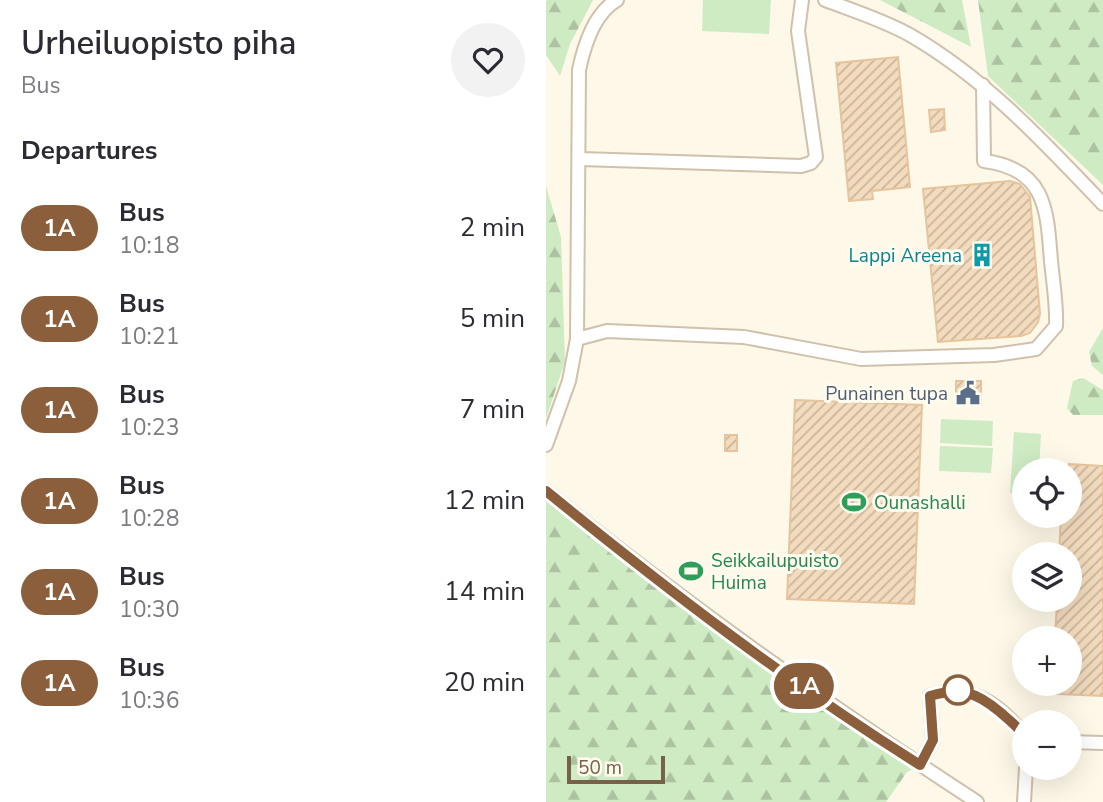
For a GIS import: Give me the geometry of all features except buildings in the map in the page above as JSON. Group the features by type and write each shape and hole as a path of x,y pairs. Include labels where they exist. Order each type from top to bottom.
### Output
{"street":[{"path":"546,445 569,381 577,339 579,71 585,44 595,25 617,0"},
{"path":"580,159 801,166 811,163 816,157 798,31 802,0"},
{"path":"825,0 909,35 983,85 1012,109 1103,204"},
{"path":"577,339 607,331 744,337 861,359 994,355 1036,349 1056,326 1047,212 1036,187 1028,179 1001,163 984,161 983,85"},
{"path":"546,491 667,587 818,696 978,802"},
{"path":"920,765 933,740 930,696 953,690 972,692 987,700 1012,724"},
{"path":"1082,742 1103,743"},
{"path":"1024,802 1025,780"}],"green space":[{"path":"546,0 593,0 570,44 560,76 546,55"},
{"path":"703,0 771,0 769,34 702,31"},
{"path":"880,0 962,0 971,47"},
{"path":"978,0 1103,0 1103,185 988,76"},
{"path":"546,186 561,237 565,361 546,419"},
{"path":"1103,328 1103,375 1092,366 1089,352"},
{"path":"1083,378 1103,390 1103,415 1073,415 1067,408 1073,381"},
{"path":"941,419 993,421 992,446 940,443"},
{"path":"1014,432 1041,434 1040,458 1012,458"},
{"path":"940,446 993,448 991,473 939,471"},
{"path":"1012,462 1012,493 1010,493"},
{"path":"546,491 920,765 907,772 886,802 546,802"}],"bus line":[{"name":"1A","path":"546,491 667,587 818,696 920,765 933,740 930,696 953,690 972,692 987,700 1012,722"}],"place":[{"name":"Lappi Areena","path":"982,255"},
{"name":"Punainen tupa","path":"968,393"},
{"name":"Ounashalli","path":"854,502"},
{"name":"Seikkailupuisto Huima","path":"691,571"}]}
